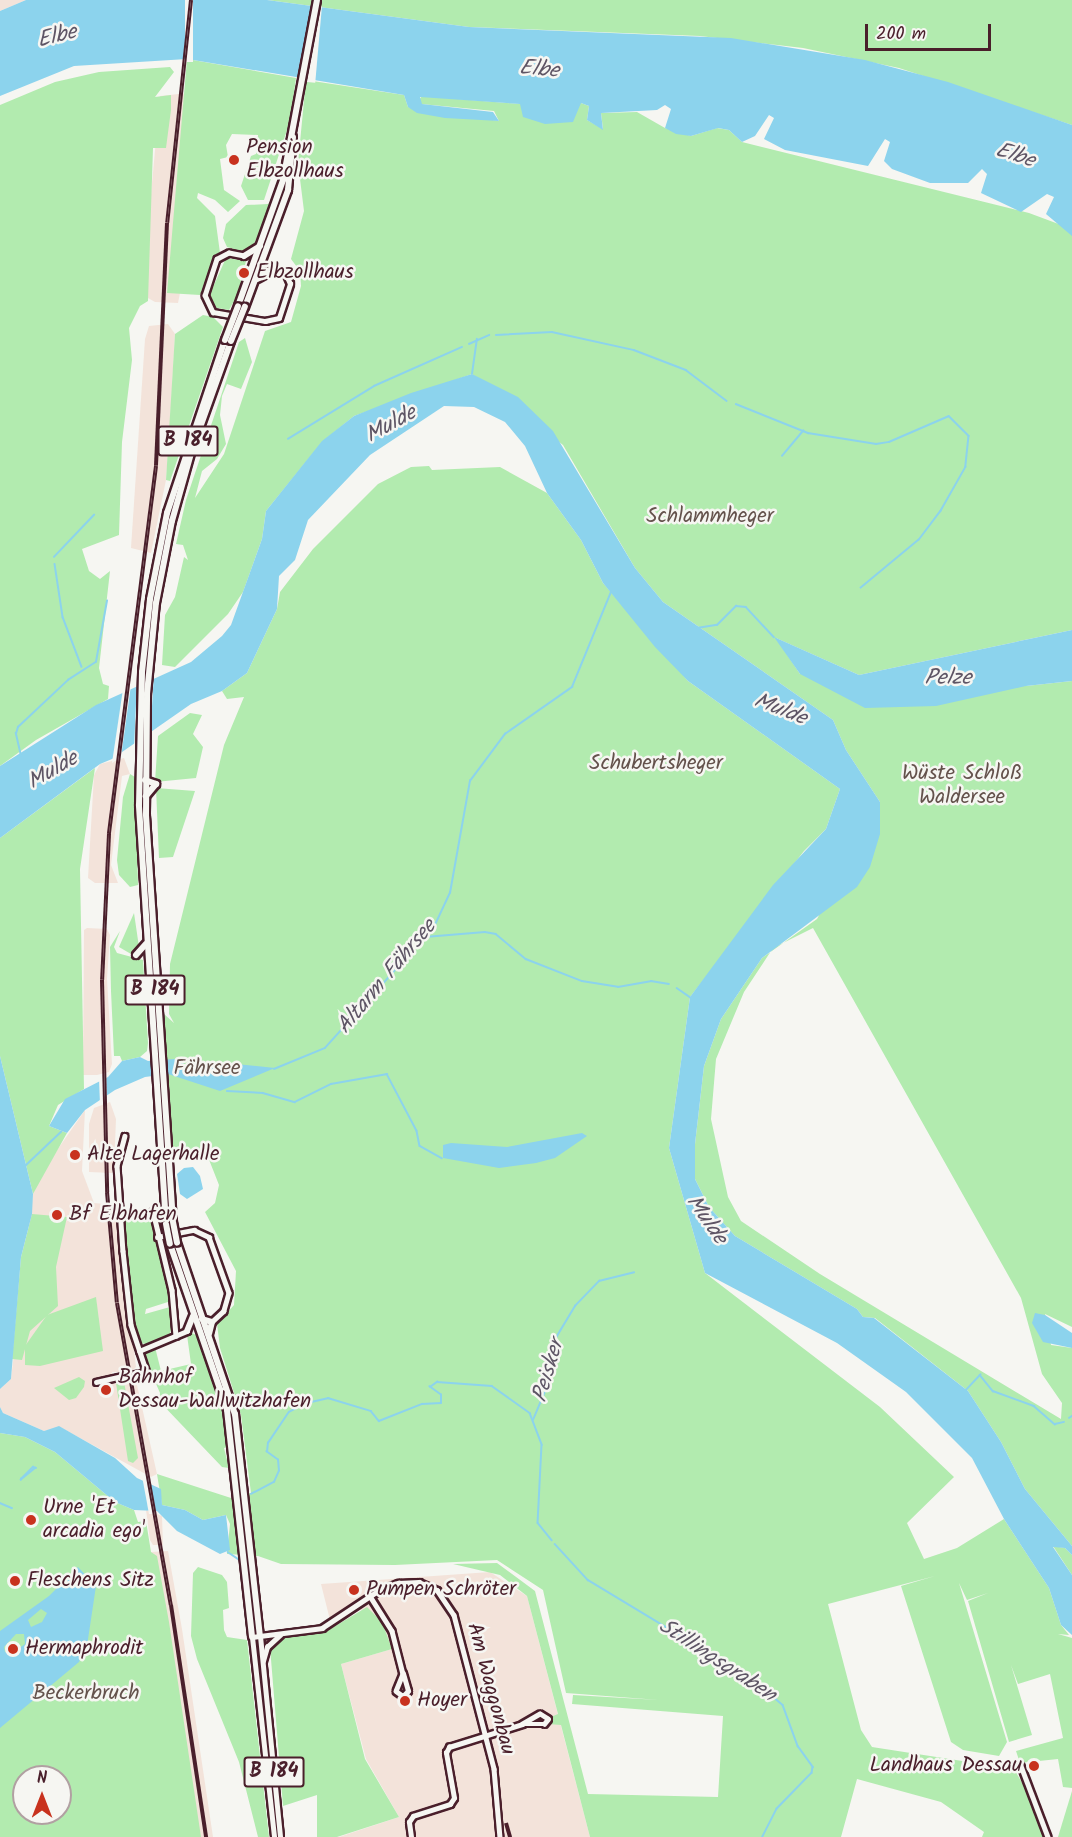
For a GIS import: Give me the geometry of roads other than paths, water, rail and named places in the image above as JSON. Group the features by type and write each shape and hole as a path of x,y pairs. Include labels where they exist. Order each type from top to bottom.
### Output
{"highway":[{"name":"B 184","path":"242,307 281,188 317,0"},
{"name":"B 184","path":"155,1049 141,756 142,672 163,545 183,458 228,341 256,279 288,190 293,133"},
{"path":"255,264 244,256 262,245"},
{"path":"256,279 274,270 263,261"},
{"name":"B 184","path":"145,861 145,780 141,756 153,601"},
{"path":"145,780 156,784 145,797"},
{"name":"B 184","path":"148,916 146,944 169,1223 194,1315 227,1410 241,1495"},
{"path":"146,944 136,955 147,957"},
{"name":"B 184","path":"173,1244 235,1414 252,1637"},
{"path":"194,1315 187,1331 200,1330"},
{"path":"202,1319 212,1322 208,1335"},
{"name":"B 184","path":"248,1568 260,1636"}],"main road":[{"name":"B 184","path":"260,1636 280,1837"},
{"name":"B 184","path":"252,1637 274,1837"}],"street":[{"path":"244,256 229,253 217,260 205,295 213,312 265,321 279,318 290,284 286,275 274,270"},
{"path":"125,1136 118,1154 117,1176 129,1316 147,1374 130,1375"},
{"path":"153,1211 157,1237 172,1290 176,1336"},
{"path":"157,1237 194,1230 211,1240 229,1293 224,1311 212,1322"},
{"path":"139,1351 187,1331"},
{"path":"96,1382 123,1376"},
{"name":"Am Waggonbau","path":"252,1637 322,1628 370,1596 393,1584 410,1581 426,1584 443,1595 454,1616 485,1734 498,1791 500,1837"},
{"path":"370,1596 390,1625 403,1674"},
{"path":"263,1661 267,1647 280,1635"},
{"path":"411,1837 409,1822 413,1815 450,1804 454,1798 446,1753 449,1747 523,1724 544,1724 548,1719 540,1714 523,1724"},
{"path":"1021,1766 1048,1837"}],"water":[{"name":"Elbe","path":"26,0 267,0 469,27 731,38 865,60 948,82 1072,125 1072,236 1046,214 1054,197 1047,194 1021,212 981,193 987,174 982,169 968,183 930,183 892,169 884,161 890,142 885,139 868,166 785,150 764,139 774,118 769,115 755,136 742,142 729,130 718,128 691,136 676,134 665,128 671,109 665,105 657,110 601,113 603,130 587,120 589,106 581,103 573,122 545,124 523,117 520,104 420,97 422,104 493,112 499,121 445,118 417,113 408,107 404,95 187,59 74,66 0,96 0,11"},
{"name":"Mulde","path":"472,374 518,397 553,431 635,568 663,602 833,720 846,750 880,802 880,834 870,867 857,887 762,958 721,1019 704,1066 695,1144 695,1179 709,1207 735,1236 857,1309 863,1317 874,1318 968,1391 1001,1442 1025,1489 1072,1546 1072,1555 1065,1548 1053,1547 1072,1575 1072,1635 1061,1625 1049,1588 1004,1519 972,1458 906,1392 837,1343 705,1273 669,1148 690,997 773,885 826,829 840,789 688,681 655,647 603,583 581,540 547,493 525,446 505,422 474,407 444,406 370,455 308,520 295,560 279,576 277,609 247,673 222,691 191,704 112,759 100,764 0,838 0,766 96,705 191,662 222,636 231,625 262,539 266,511 322,441 354,416 411,393"},
{"name":"Pelze","path":"1072,630 1072,681 1026,686 936,706 865,708 800,674 774,637 859,675"},
{"path":"0,1056 33,1194 32,1214 21,1257 11,1379 0,1389"},
{"name":"Fährsee","path":"140,1057 148,1061 175,1059 186,1065 216,1062 275,1068 220,1091 168,1074 145,1077 115,1090 85,1110 67,1133 49,1126 65,1099 108,1077 122,1061"},
{"path":"582,1133 587,1136 555,1158 536,1163 499,1168 443,1158 443,1145 451,1143 507,1147"},
{"path":"193,1167 200,1176 203,1189 187,1199 180,1194 177,1174 184,1168"},
{"path":"1035,1313 1045,1315 1072,1333 1072,1348 1043,1342 1032,1323"},
{"path":"0,1407 3,1413 44,1431 59,1426 115,1458 137,1478 161,1489 162,1505 185,1510 203,1520 226,1515 230,1550 220,1554 177,1531 157,1511 134,1510 115,1502 55,1452 25,1437 0,1433"},
{"path":"78,1567 96,1586 87,1646 79,1662 0,1728 0,1631 49,1596","holes":["41,1609 47,1613 42,1622 31,1627 28,1620","16,1634 24,1634 25,1644 11,1654 5,1652 4,1647"]}],"waterway":[{"path":"496,335 552,332 634,350 686,370 727,401"},
{"path":"469,344 489,335"},
{"path":"472,374 477,339"},
{"path":"288,439 374,386 462,347"},
{"path":"736,404 808,433 876,444 889,442 949,416 969,436 966,467 941,511 919,540 861,588"},
{"path":"782,456 803,431"},
{"path":"54,557 94,515"},
{"path":"55,564 63,617 82,667"},
{"name":"Altarm Fährsee","path":"274,1069 325,1048 434,927 450,893 470,781 505,734 572,687 611,592"},
{"path":"21,756 16,734 18,727 68,680 96,662 107,601"},
{"path":"697,628 717,625 736,606 746,607 774,637"},
{"path":"425,937 485,932 496,934 526,959 582,981 618,987 651,981 669,984"},
{"path":"677,988 690,997"},
{"path":"227,1091 263,1093 295,1102 331,1084 387,1074 417,1131 420,1146 442,1158"},
{"name":"Altarm Fährsee","path":"24,1167 61,1132"},
{"name":"Peisker","path":"533,1420 554,1370 551,1346 575,1306 599,1281 634,1272"},
{"path":"966,1390 980,1375 993,1391 1034,1406 1055,1424 1064,1422"},
{"name":"Peisker","path":"251,1494 274,1482 279,1471 278,1460 267,1452 268,1443 289,1412 307,1403 328,1398 371,1411 379,1421 422,1404 441,1403 441,1395 430,1387 437,1382 492,1386 530,1413 542,1445 538,1523 552,1540"},
{"path":"33,1467 36,1468 21,1480 21,1479 33,1467"},
{"path":"0,1503 12,1508"},
{"name":"Stillingsgraben","path":"555,1544 588,1580 752,1679 783,1705 798,1746 813,1767 812,1773 777,1809 763,1837"},
{"path":"228,1552 240,1560"}],"railway":[{"path":"191,0 167,223 156,466 109,834 102,980 107,1192 117,1303 171,1605 206,1837"},
{"path":"506,1823 510,1837"}],"place":[{"name":"Pension Elbzollhaus","path":"234,160"},
{"name":"Elbzollhaus","path":"244,273"},
{"name":"Alte Lagerhalle","path":"75,1155"},
{"name":"Bf Elbhafen","path":"57,1215"},
{"name":"Bahnhof Dessau-Wallwitzhafen","path":"106,1390"},
{"name":"Urne 'Et arcadia ego'","path":"31,1520"},
{"name":"Fleschens Sitz","path":"15,1581"},
{"name":"Pumpen Schröter","path":"354,1590"},
{"name":"Hermaphrodit","path":"13,1649"},
{"name":"Hoyer","path":"405,1701"},
{"name":"Landhaus Dessau","path":"1034,1766"}],"park label":[{"name":"Schlammheger","path":"710,517"},
{"name":"Schubertsheger","path":"656,764"},
{"name":"Wüste Schloß Waldersee","path":"962,786"},
{"name":"Beckerbruch","path":"86,1694"}]}
